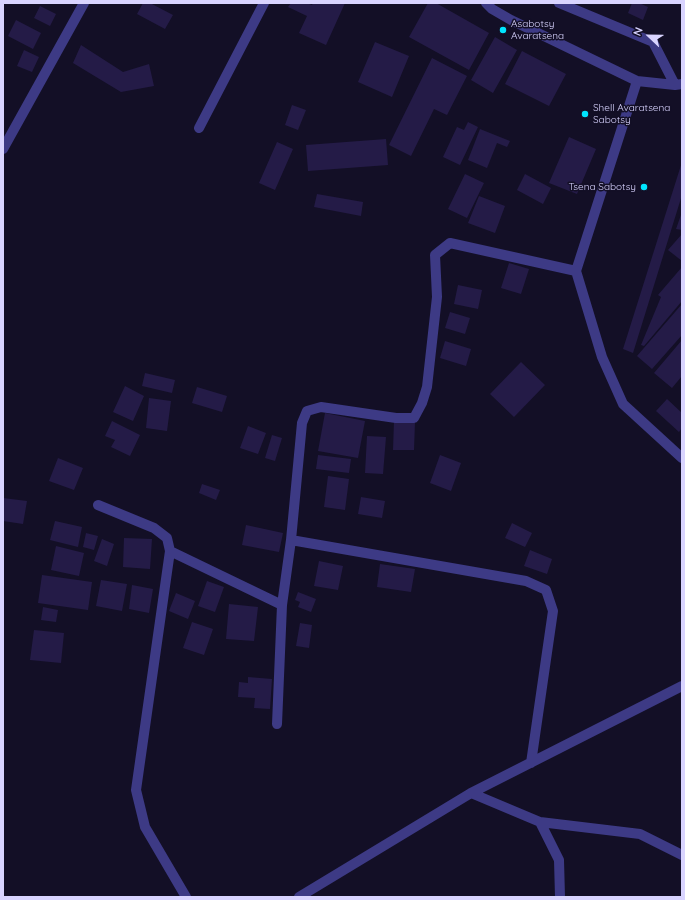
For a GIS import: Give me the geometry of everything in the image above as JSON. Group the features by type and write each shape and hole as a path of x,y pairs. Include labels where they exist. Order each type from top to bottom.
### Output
{"street":[{"path":"3,149 84,3"},
{"path":"199,128 264,3"},
{"path":"486,3 492,9 511,20 637,81 678,84"},
{"path":"559,3 653,42 678,84"},
{"path":"637,81 576,271 602,357 623,404 682,458"},
{"path":"277,724 282,605 291,540 302,423 307,411 321,407 396,418 414,418 428,387 437,297 435,255 450,243 576,271"},
{"path":"98,505 154,528 167,538 170,551 136,790 145,827 186,897"},
{"path":"291,540 526,581 546,590 553,611 531,763"},
{"path":"170,551 282,605"},
{"path":"299,897 471,793 682,686"},
{"path":"471,793 540,822 640,834 682,855"},
{"path":"540,822 559,860 560,897"}],"building":[{"path":"143,3 150,3 173,15 165,29 137,14"},
{"path":"291,3 306,3 312,5 313,3 345,3 326,45 299,33 307,16 288,7"},
{"path":"428,3 436,3 489,33 469,70 409,37"},
{"path":"632,3 639,3 648,7 643,20 628,13"},
{"path":"40,6 56,14 50,26 34,18"},
{"path":"16,20 41,33 33,49 8,36"},
{"path":"495,37 517,50 493,93 471,80"},
{"path":"375,42 409,56 392,97 358,82"},
{"path":"81,45 123,72 149,64 154,86 121,92 73,63"},
{"path":"24,50 39,57 32,72 17,66"},
{"path":"522,51 566,74 549,106 505,84"},
{"path":"432,58 467,76 447,115 434,109 411,156 389,145"},
{"path":"292,105 306,110 298,130 285,125"},
{"path":"468,122 478,127 460,165 443,157 457,127 464,130"},
{"path":"480,129 510,141 507,147 497,143 487,168 468,160"},
{"path":"569,137 596,149 577,194 549,183"},
{"path":"386,139 388,165 308,171 306,145"},
{"path":"277,142 293,149 275,190 259,183"},
{"path":"682,162 682,195 633,353 623,349"},
{"path":"465,174 484,183 467,218 448,209"},
{"path":"525,174 551,188 543,204 517,190"},
{"path":"317,194 363,202 361,216 314,207"},
{"path":"479,196 505,206 495,233 468,223"},
{"path":"682,212 682,230 676,229"},
{"path":"682,234 682,261 668,250"},
{"path":"509,263 529,269 521,294 501,288"},
{"path":"682,267 682,301 644,346 641,345 661,297 658,295"},
{"path":"458,285 482,290 478,309 454,304"},
{"path":"682,304 682,335 652,369 637,356"},
{"path":"450,312 470,318 465,334 445,328"},
{"path":"682,340 682,376 672,388 654,373"},
{"path":"445,341 471,349 466,366 440,358"},
{"path":"521,362 545,385 514,417 490,394"},
{"path":"145,373 175,380 172,393 142,386"},
{"path":"125,386 144,396 133,421 113,412"},
{"path":"197,387 227,396 222,412 192,403"},
{"path":"149,398 171,401 167,431 146,428"},
{"path":"667,399 682,413 682,428 679,432 656,411"},
{"path":"325,413 365,421 358,458 318,451"},
{"path":"112,421 140,435 130,456 111,447 115,440 105,436"},
{"path":"394,421 415,422 414,450 393,450"},
{"path":"248,426 266,433 258,454 240,448"},
{"path":"272,435 282,438 275,461 265,458"},
{"path":"367,436 386,437 383,474 365,473"},
{"path":"318,455 351,459 349,473 316,469"},
{"path":"440,455 461,463 451,491 430,483"},
{"path":"58,458 83,468 74,490 49,481"},
{"path":"328,476 349,479 345,510 324,507"},
{"path":"202,484 220,490 216,500 199,493"},
{"path":"361,497 385,501 382,518 358,514"},
{"path":"3,498 27,501 23,524 3,521"},
{"path":"55,521 82,527 78,547 50,540"},
{"path":"512,523 532,533 525,547 505,538"},
{"path":"246,525 283,533 279,552 242,545"},
{"path":"86,533 98,536 94,550 83,547"},
{"path":"124,538 152,539 150,569 123,567"},
{"path":"102,539 114,544 107,566 94,561"},
{"path":"56,546 84,553 79,576 51,570"},
{"path":"530,550 552,559 547,574 524,566"},
{"path":"319,561 343,566 338,590 314,586"},
{"path":"380,564 415,569 411,592 377,587"},
{"path":"42,575 92,582 88,610 38,603"},
{"path":"101,580 127,584 122,611 96,606"},
{"path":"207,581 224,587 215,612 198,606"},
{"path":"132,585 153,589 149,613 129,609"},
{"path":"298,592 316,599 311,612 298,607 300,602 295,600"},
{"path":"176,593 195,601 188,619 169,611"},
{"path":"229,604 258,607 254,641 226,639"},
{"path":"43,607 58,610 56,622 41,620"},
{"path":"192,622 213,629 204,655 183,648"},
{"path":"300,623 312,625 309,648 296,646"},
{"path":"34,630 64,633 61,663 30,660"},
{"path":"248,677 272,679 270,709 254,708 255,698 238,697 239,682 248,683"}],"place":[{"name":"Asabotsy Avaratsena","path":"503,30"},
{"name":"Shell Avaratsena Sabotsy","path":"585,114"},
{"name":"Tsena Sabotsy","path":"644,187"}]}
